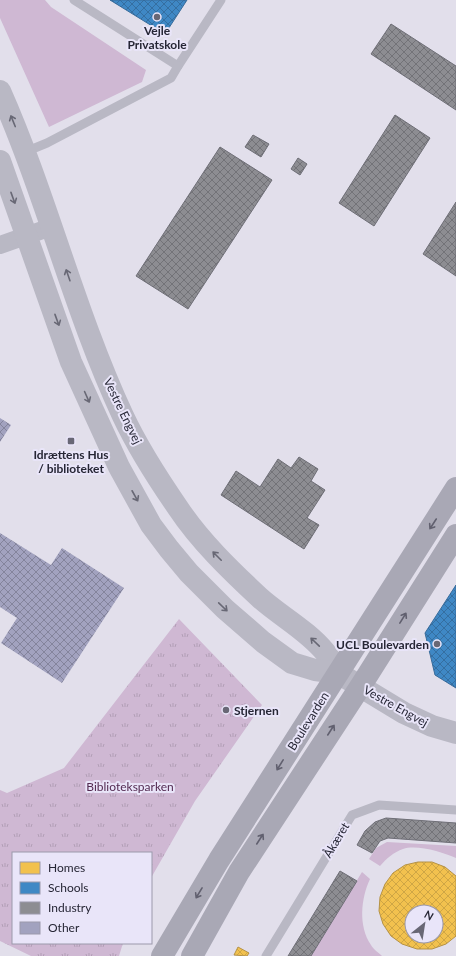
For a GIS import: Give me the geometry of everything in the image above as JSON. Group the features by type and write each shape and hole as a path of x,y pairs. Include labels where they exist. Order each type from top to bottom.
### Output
{"main road":[{"name":"Boulevarden","path":"162,956 219,860 456,488"},
{"name":"Boulevarden","path":"192,956 239,872 360,687 456,535"}],"street":[{"name":"Vestre Engvej","path":"0,91 26,152 51,227 110,387 142,452 178,510 220,559 260,598 310,637 325,652 338,673"},
{"name":"Vestre Engvej","path":"0,161 71,362 119,467 151,526 189,573 225,609 263,642 292,663 316,670 338,673 404,713 432,726 456,734"},
{"path":"0,245 51,227"}],"lane":[{"path":"74,0 178,66"},
{"path":"26,152 47,143 171,78 221,0"},
{"name":"Åkæret","path":"266,956 352,815 379,805 456,810"}],"green space":[{"path":"0,0 45,0 51,7 146,70 142,82 49,127 0,18"},
{"name":"Biblioteksparken","path":"179,619 262,705 195,801 152,876 152,852 12,852 12,944 123,944 119,956 31,956 0,941 0,790 7,793 64,768"},
{"path":"387,842 456,846 456,858 430,849 415,847 400,850 388,858 380,866 369,859 376,848"},
{"path":"362,872 370,879 363,903 362,912 364,929 372,946 382,956 311,956"}],"building: Homes":[{"path":"418,862 432,862 445,867 456,876 456,936 446,944 432,949 417,949 402,944 391,936 383,924 379,911 380,897 385,884 393,873 405,865"},
{"path":"238,947 249,953 247,956 234,955"}],"building: Schools":[{"name":"Vejle Privatskole","path":"110,0 187,0 165,34"},
{"path":"456,585 456,688 435,675 425,633"}],"building: Industry":[{"path":"391,24 456,66 456,110 371,54"},
{"path":"395,115 430,138 374,226 339,203"},
{"path":"253,135 269,144 261,157 245,147"},
{"path":"220,147 272,180 188,309 136,276"},
{"path":"298,158 307,164 300,175 291,169"},
{"path":"456,202 456,276 423,254"},
{"path":"299,457 318,469 311,481 325,490 307,518 319,525 304,549 221,495 236,471 260,487 278,459 291,468"},
{"path":"386,818 456,823 456,843 388,838 380,841 372,853 357,845 365,831 375,822"},
{"path":"340,871 357,881 311,956 288,956"}],"building: Other":[{"path":"0,418 11,425 0,442"},
{"path":"0,533 51,565 62,548 124,588 62,683 1,643 17,618 0,607"}],"place":[{"name":"Vejle Privatskole","path":"157,17"},
{"name":"Idrættens Hus / biblioteket","path":"71,441"},
{"name":"UCL Boulevarden","path":"437,644"},
{"name":"Stjernen","path":"226,710"}]}
